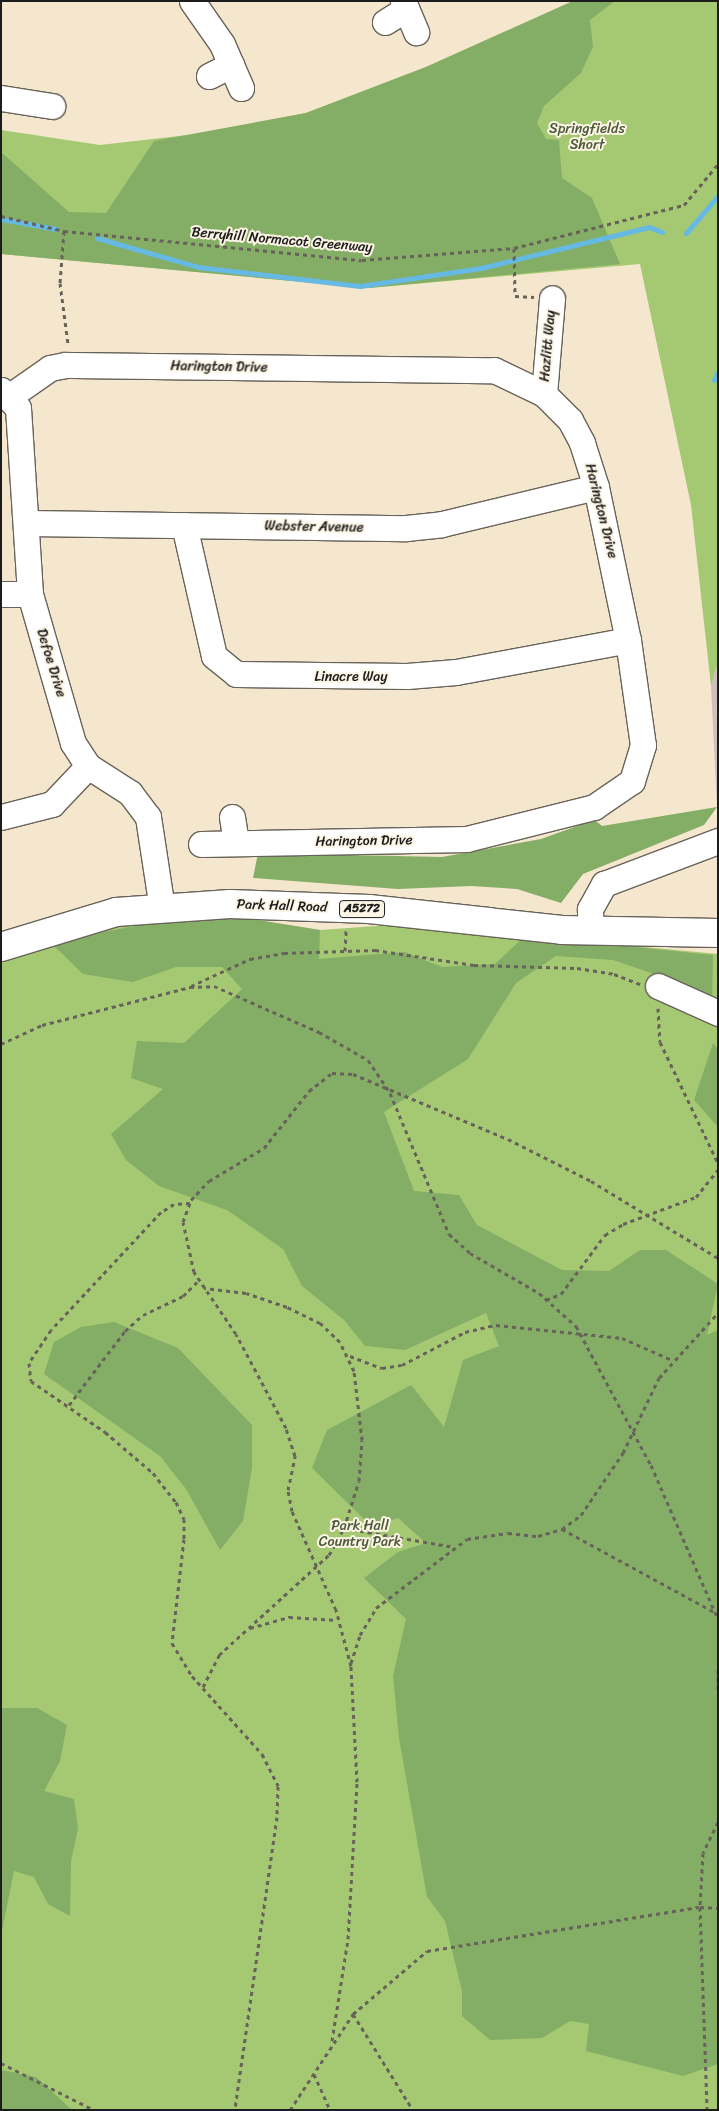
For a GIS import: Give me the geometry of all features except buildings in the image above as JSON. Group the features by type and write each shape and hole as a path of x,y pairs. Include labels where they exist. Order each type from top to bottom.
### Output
{"main road":[{"name":"Park Hall Road","path":"1,947 116,912 230,904 352,908 592,931 718,933"}],"street":[{"path":"195,2 231,65 240,88"},
{"path":"385,22 404,5 416,32"},
{"path":"209,76 231,65"},
{"path":"1,98 52,106"},
{"name":"Hazlitt Way","path":"544,394 552,298"},
{"name":"Harington Drive","path":"6,393 50,368 70,365 485,370 520,379 544,394 570,420 596,487 628,640 643,745 632,781 594,807 467,839 201,844"},
{"name":"Defoe Drive","path":"6,393 21,424 28,523 30,594 74,743 88,766 130,793 148,816 162,908"},
{"name":"Webster Avenue","path":"28,523 406,528 442,524 596,487"},
{"name":"Linacre Way","path":"184,525 214,656 236,674 446,673 628,640"},
{"path":"1,594 30,594"},
{"path":"1,817 52,804 88,766"},
{"path":"232,817 236,843"},
{"path":"592,931 590,909 604,884 718,841"},
{"path":"653,997 680,998 718,1013"}],"path":[{"name":"Berryhill Normacot Greenway","path":"1,216 64,230 362,260 514,248 684,205 718,164"},
{"path":"64,230 60,283 70,365"},
{"path":"514,248 515,296 552,298"},
{"path":"1,1044 42,1025 190,987 250,959 284,953 375,950 474,965 577,968 614,974 642,985 653,997 660,1042 718,1163"},
{"path":"190,987 214,986 319,1032 368,1060 390,1093 449,1234 470,1253 546,1300 578,1331 634,1432 718,1619"},
{"path":"653,997 680,998"},
{"path":"332,2041 348,1939 357,1782 350,1666 319,1568 292,1511 288,1490 295,1456 286,1428 236,1334 199,1280 183,1222 190,1203 209,1181 264,1148 309,1091 332,1074 353,1074 390,1093 508,1139 650,1214 718,1258"},
{"path":"546,1300 561,1294 605,1235 650,1214 696,1198 718,1170"},
{"path":"190,1203 174,1204 162,1212 37,1347 29,1363 31,1381 69,1405 153,1473 176,1502 184,1519 184,1539 172,1643 203,1687 262,1754 278,1786 278,1817 235,2110"},
{"path":"69,1405 125,1331 143,1315 184,1296 199,1280"},
{"path":"204,1288 246,1294 287,1307 320,1323 349,1356 382,1368 402,1365 465,1332 496,1325 578,1331 622,1338 672,1360"},
{"path":"350,1666 360,1635 376,1608 455,1547 483,1534 538,1536 562,1529 598,1495 672,1360 718,1313"},
{"path":"203,1687 219,1655 319,1568 344,1528 359,1480 362,1440 349,1356"},
{"path":"344,1528 455,1547"},
{"path":"562,1529 716,1613"},
{"path":"247,1629 289,1617 337,1620"},
{"path":"718,1670 718,1690"},
{"path":"707,2110 700,1907 703,1853 718,1822"},
{"path":"290,2110 314,2074 332,2041 353,2014 427,1951 700,1907 718,1908"},
{"path":"353,2014 413,2110"},
{"path":"1,2063 94,2110"},
{"path":"314,2074 330,2110"}],"shaded area":[{"path":"718,662 718,807 717,807 711,686"}],"green space":[{"name":"Springfields Short","path":"573,1 718,1 718,662 711,686 691,505 640,264 369,288 1,254 1,130 100,145 205,133 306,113 426,67"},
{"name":"Springfields Short","path":"573,1 615,1 590,20 593,47 581,73 544,106 537,123 546,139 559,140 562,178 592,198 620,264 369,288 1,254 1,152 69,212 106,213 154,141 306,113 426,67"},
{"path":"717,807 704,825 583,874 561,903 517,889 471,886 398,889 253,878 258,853 442,857 541,839 580,825 590,816 602,826"},
{"name":"Park Hall Country Park","path":"244,918 320,930 404,924 718,954 718,2110 1,2110 1,959 84,932 173,919"},
{"path":"244,918 320,930 319,959 404,952 442,967 495,964 525,936 713,955 712,1002 654,974 613,960 556,956 516,983 468,1059 384,1112 414,1191 459,1195 477,1225 562,1270 609,1271 640,1250 666,1250 718,1284 707,1335 718,1330 718,2064 683,2076 586,2051 589,2024 570,2021 542,2038 490,2040 462,2016 462,1991 445,1921 427,1897 399,1738 393,1676 406,1619 364,1578 398,1552 426,1543 398,1518 372,1527 312,1468 327,1430 411,1385 444,1427 463,1360 499,1346 486,1313 405,1350 365,1346 344,1320 302,1286 283,1249 227,1210 159,1186 126,1160 111,1134 163,1089 131,1078 137,1041 184,1043 242,989 222,967 176,967 133,982 83,974 50,942 173,919"},
{"path":"713,1043 718,1049 718,1127 694,1100"},
{"path":"114,1322 178,1348 252,1425 252,1468 243,1521 220,1550 186,1489 160,1456 44,1374 54,1342 81,1327"},
{"path":"1,1708 37,1708 67,1725 60,1761 44,1791 74,1799 78,1829 71,1861 70,1916 48,1904 34,1877 14,1871 1,1936"},
{"path":"1,2070 36,2077 72,2110 1,2110"}],"waterway":[{"path":"686,233 718,196"},
{"path":"1,219 56,229"},
{"path":"97,238 198,267 360,286 481,268 649,227 662,232"},
{"path":"714,380 718,372"}]}
